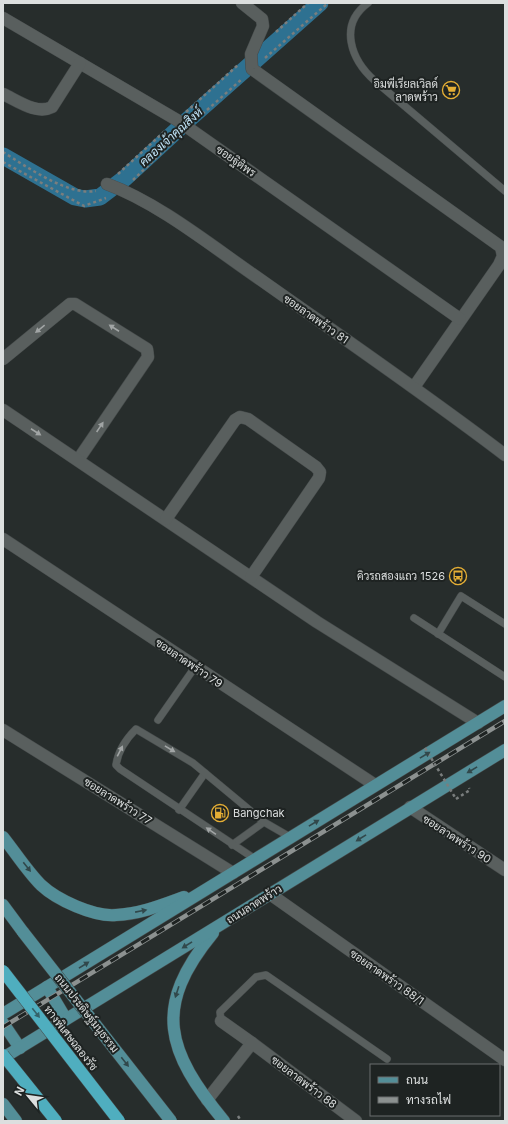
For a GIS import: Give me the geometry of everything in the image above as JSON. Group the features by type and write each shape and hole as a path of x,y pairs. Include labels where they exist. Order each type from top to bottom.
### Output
{"highway":[{"name":"ทางพิเศษฉลองรัช","path":"3,971 119,1121"},
{"path":"3,1054 56,1121"}],"main road":[{"path":"3,1014 505,706"},
{"name":"ถนนลาดพร้าว","path":"3,1058 505,750"},
{"path":"3,837 41,885 66,902 94,912 116,916 151,909 209,888"},
{"name":"ถนนประดิษฐ์มนูธรรม","path":"3,905 171,1121"},
{"path":"221,925 189,965 181,981 174,1001 174,1024 179,1053 184,1066 207,1100 224,1121"},
{"path":"47,988 66,1019"},
{"path":"3,1022 20,1048"},
{"path":"3,1104 16,1121"}],"street":[{"path":"242,3 262,20 263,26 251,54 252,69 501,247 504,256 499,265 414,387"},
{"name":"ซอยฐิติพร","path":"3,18 189,127 460,319"},
{"path":"3,94 38,110 45,110 52,107 80,63"},
{"name":"ซอยลาดพร้าว 81","path":"107,184 136,196 216,249 414,387 505,455"},
{"path":"3,359 70,304 75,304 82,307 147,349 149,353 78,460"},
{"path":"3,410 166,518 317,622 478,723"},
{"path":"166,518 235,420 240,417 248,419 316,467 320,472 319,478 252,577"},
{"name":"ซอยลาดพร้าว 79","path":"3,539 375,785"},
{"name":"ซอยลาดพร้าว 77","path":"3,730 233,873"},
{"name":"ซอยลาดพร้าว 90","path":"410,807 505,870"},
{"name":"ซอยลาดพร้าว 88/1","path":"270,894 505,1060"},
{"name":"ซอยลาดพร้าว 88","path":"221,1021 356,1121"},
{"path":"207,1100 252,1043"}],"lane":[{"path":"368,3 355,15 350,31 352,47 364,69 375,81 505,191"},
{"path":"438,634 461,596 505,624"},
{"path":"414,618 505,678"},
{"path":"158,720 195,667"},
{"path":"255,859 179,810 116,765 118,755 129,737 136,729 193,763 230,796 264,822 290,837"},
{"path":"179,810 205,773"},
{"path":"232,845 264,822"},
{"path":"221,1021 220,1012 256,977 266,976 387,1059"}],"path":[{"path":"424,748 456,799"}],"waterway":[{"name":"คลองเจ้าคุณสิงห์","path":"3,156 75,197 85,199 100,197 125,178 320,3"}],"railway":[{"path":"3,1027 505,721"}],"place":[{"name":"อิมพีเรียลเวิลด์ ลาดพร้าว","path":"451,90"},
{"name":"คิวรถสองแถว 1526","path":"458,576"},
{"name":"Bangchak","path":"220,813"}]}
